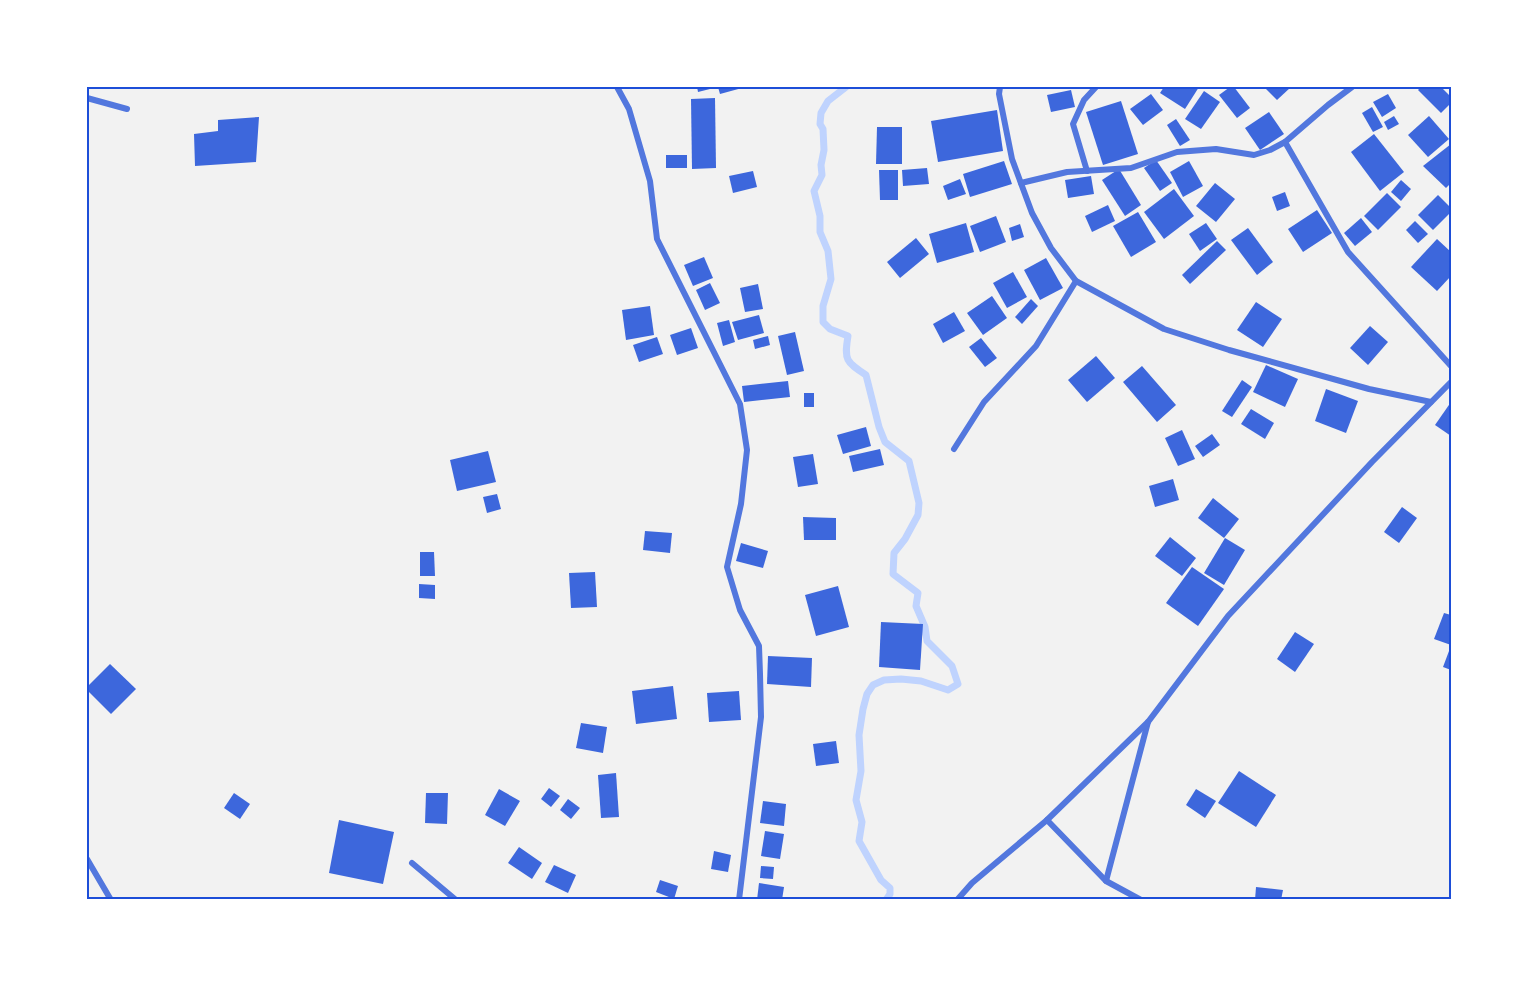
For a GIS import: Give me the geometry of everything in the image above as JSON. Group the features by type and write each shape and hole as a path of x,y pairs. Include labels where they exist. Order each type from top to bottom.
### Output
{"street":[{"path":"617,87 629,109 650,181 657,239 740,404 747,450 741,504 727,567 740,610 759,646 761,717 740,900"},
{"path":"1000,87 999,94 1012,159 1036,222 1051,248 1076,281 1164,329 1229,350 1431,402"},
{"path":"1088,171 1073,124 1084,100 1096,87"},
{"path":"1021,183 1067,172 1131,168 1177,152 1216,149 1254,154 1270,150 1285,142 1352,87"},
{"path":"87,98 127,109"},
{"path":"1285,142 1348,252 1451,366"},
{"path":"954,449 984,402 1036,346 1076,281"},
{"path":"957,900 972,883 1047,819 1148,722 1228,616 1372,462 1451,382"},
{"path":"1106,880 1148,722"},
{"path":"1047,819 1106,880 1141,900"},
{"path":"87,859 111,900"},
{"path":"412,863 456,900"}],"building":[{"path":"697,87 709,87 710,89 698,92"},
{"path":"718,87 742,87 742,88 720,94"},
{"path":"1164,87 1199,87 1185,109 1160,93"},
{"path":"1230,87 1234,87 1250,108 1237,118 1219,95"},
{"path":"1264,87 1291,87 1277,100"},
{"path":"1421,87 1441,87 1451,97 1451,103 1441,113 1418,90"},
{"path":"1071,90 1075,107 1051,112 1047,95"},
{"path":"1204,91 1220,102 1201,129 1185,119"},
{"path":"1151,94 1163,110 1143,125 1130,109"},
{"path":"1388,94 1396,108 1382,117 1373,102"},
{"path":"715,98 716,168 692,169 691,99"},
{"path":"1121,101 1138,154 1103,165 1086,112"},
{"path":"1372,107 1383,127 1373,132 1362,113"},
{"path":"997,110 1003,151 938,162 931,121"},
{"path":"1269,112 1284,134 1260,150 1245,128"},
{"path":"1394,116 1399,124 1388,130 1384,122"},
{"path":"1429,116 1449,139 1428,157 1408,135"},
{"path":"259,117 256,162 195,166 194,134 218,131 218,120"},
{"path":"1176,119 1190,140 1180,146 1167,125"},
{"path":"877,127 902,127 902,164 876,164"},
{"path":"1374,134 1404,172 1380,191 1351,152"},
{"path":"1451,144 1451,183 1446,188 1423,166"},
{"path":"666,155 687,155 687,168 666,168"},
{"path":"1156,160 1172,183 1160,191 1144,168"},
{"path":"1004,161 1012,184 970,197 963,174"},
{"path":"1189,161 1203,186 1183,197 1170,172"},
{"path":"927,168 929,184 903,186 902,170"},
{"path":"1119,169 1141,205 1125,216 1102,180"},
{"path":"879,170 898,170 898,200 880,200"},
{"path":"753,171 757,187 733,193 729,176"},
{"path":"1091,176 1094,194 1068,198 1065,180"},
{"path":"960,179 966,194 948,200 943,186"},
{"path":"1401,180 1411,189 1401,201 1391,192"},
{"path":"1215,183 1235,199 1216,222 1196,206"},
{"path":"1174,189 1194,216 1164,239 1144,212"},
{"path":"1285,192 1290,206 1277,211 1272,197"},
{"path":"1387,193 1401,207 1378,230 1364,216"},
{"path":"1438,195 1451,208 1451,212 1433,230 1418,215"},
{"path":"1108,205 1115,221 1092,232 1085,216"},
{"path":"1317,210 1332,233 1303,252 1288,229"},
{"path":"1138,212 1156,242 1131,257 1113,226"},
{"path":"996,216 1006,242 980,252 970,226"},
{"path":"1361,218 1372,232 1355,246 1344,233"},
{"path":"1415,221 1428,234 1418,243 1406,230"},
{"path":"966,223 974,252 937,263 929,234"},
{"path":"1206,223 1217,239 1200,251 1189,234"},
{"path":"1020,224 1024,237 1012,241 1009,228"},
{"path":"1248,228 1273,262 1257,275 1231,240"},
{"path":"916,238 929,254 900,278 887,262"},
{"path":"1437,239 1451,252 1451,276 1437,291 1411,267"},
{"path":"1217,241 1226,250 1190,284 1182,275"},
{"path":"704,257 713,278 693,286 684,265"},
{"path":"1046,258 1063,288 1040,300 1024,270"},
{"path":"1013,272 1027,297 1007,308 993,283"},
{"path":"710,283 720,303 705,310 696,290"},
{"path":"758,284 763,309 745,312 740,288"},
{"path":"992,296 1007,318 983,335 967,313"},
{"path":"1031,299 1038,306 1022,324 1015,317"},
{"path":"1256,302 1282,319 1263,347 1237,330"},
{"path":"650,306 654,335 626,340 622,310"},
{"path":"954,312 965,331 943,343 933,324"},
{"path":"759,315 764,333 738,340 732,322"},
{"path":"729,320 735,342 723,346 717,323"},
{"path":"1370,326 1388,342 1368,365 1350,348"},
{"path":"691,328 698,348 677,355 670,335"},
{"path":"795,332 804,371 787,375 778,336"},
{"path":"768,336 770,345 755,349 753,340"},
{"path":"657,337 663,354 639,362 633,345"},
{"path":"981,338 997,358 985,367 969,347"},
{"path":"1096,356 1115,378 1087,402 1068,380"},
{"path":"1266,365 1298,379 1285,407 1253,392"},
{"path":"1142,366 1176,405 1157,422 1123,382"},
{"path":"1242,380 1252,387 1232,417 1222,411"},
{"path":"788,381 790,397 744,402 742,386"},
{"path":"1326,389 1358,401 1346,433 1315,421"},
{"path":"804,393 814,393 814,407 804,407"},
{"path":"1451,402 1451,436 1435,425"},
{"path":"1251,409 1274,423 1265,439 1241,424"},
{"path":"866,427 871,446 843,454 837,435"},
{"path":"1182,430 1195,459 1178,466 1165,438"},
{"path":"1212,434 1220,445 1203,457 1195,446"},
{"path":"880,449 884,465 853,472 849,456"},
{"path":"488,451 496,482 457,491 450,460"},
{"path":"813,454 818,484 798,487 793,457"},
{"path":"1173,479 1179,500 1155,507 1149,486"},
{"path":"497,494 501,509 487,513 483,497"},
{"path":"1213,498 1239,519 1224,538 1198,518"},
{"path":"1402,507 1417,518 1399,543 1384,532"},
{"path":"803,517 836,518 836,540 804,540"},
{"path":"645,531 672,533 670,553 643,550"},
{"path":"1170,537 1196,558 1182,576 1155,556"},
{"path":"1225,538 1245,550 1224,585 1204,573"},
{"path":"741,543 768,551 763,568 736,561"},
{"path":"420,552 434,552 435,576 420,576"},
{"path":"1192,567 1224,589 1198,626 1166,603"},
{"path":"595,572 597,607 571,608 569,573"},
{"path":"419,584 435,585 435,599 419,598"},
{"path":"838,586 849,627 816,636 805,595"},
{"path":"1444,613 1451,615 1451,645 1434,639"},
{"path":"881,622 923,624 920,670 879,667"},
{"path":"1295,632 1314,644 1295,672 1277,659"},
{"path":"1449,651 1451,652 1451,670 1443,667"},
{"path":"768,656 812,658 811,687 767,684"},
{"path":"110,664 136,689 111,714 87,690 87,687"},
{"path":"673,686 677,719 636,724 632,691"},
{"path":"739,691 741,720 709,722 707,693"},
{"path":"581,723 607,727 603,753 576,748"},
{"path":"836,741 839,763 816,766 813,744"},
{"path":"1239,771 1276,795 1256,827 1218,803"},
{"path":"616,773 619,817 601,818 598,775"},
{"path":"549,788 560,796 551,807 541,799"},
{"path":"499,789 520,801 505,826 485,815"},
{"path":"1196,789 1216,801 1205,818 1186,805"},
{"path":"234,793 250,804 240,819 224,808"},
{"path":"426,793 448,793 447,824 425,823"},
{"path":"568,799 580,808 571,819 560,810"},
{"path":"763,801 786,804 784,826 760,823"},
{"path":"339,820 394,832 383,884 329,873"},
{"path":"765,831 784,834 780,859 761,856"},
{"path":"519,847 542,863 532,879 508,863"},
{"path":"714,851 731,855 728,872 711,869"},
{"path":"554,865 576,875 568,893 545,882"},
{"path":"761,866 774,867 773,879 760,878"},
{"path":"660,880 678,886 674,899 656,892"},
{"path":"759,883 784,887 782,900 757,900"},
{"path":"1256,887 1283,890 1281,900 1255,900"}],"waterway":[{"path":"846,87 828,101 821,113 820,124 823,129 824,150 822,175 814,191 820,216 820,232 828,251 831,279 823,306 823,322 830,329 848,336 846,350 848,360 866,375 885,442 909,461 919,503 918,515 905,539 894,553 893,574 918,593 916,606 925,627 927,641 952,666 958,684 948,690 921,681 884,680 873,685 867,694 859,735 861,771 856,800 862,822 859,841 881,880 890,888 890,894 886,900"}]}
